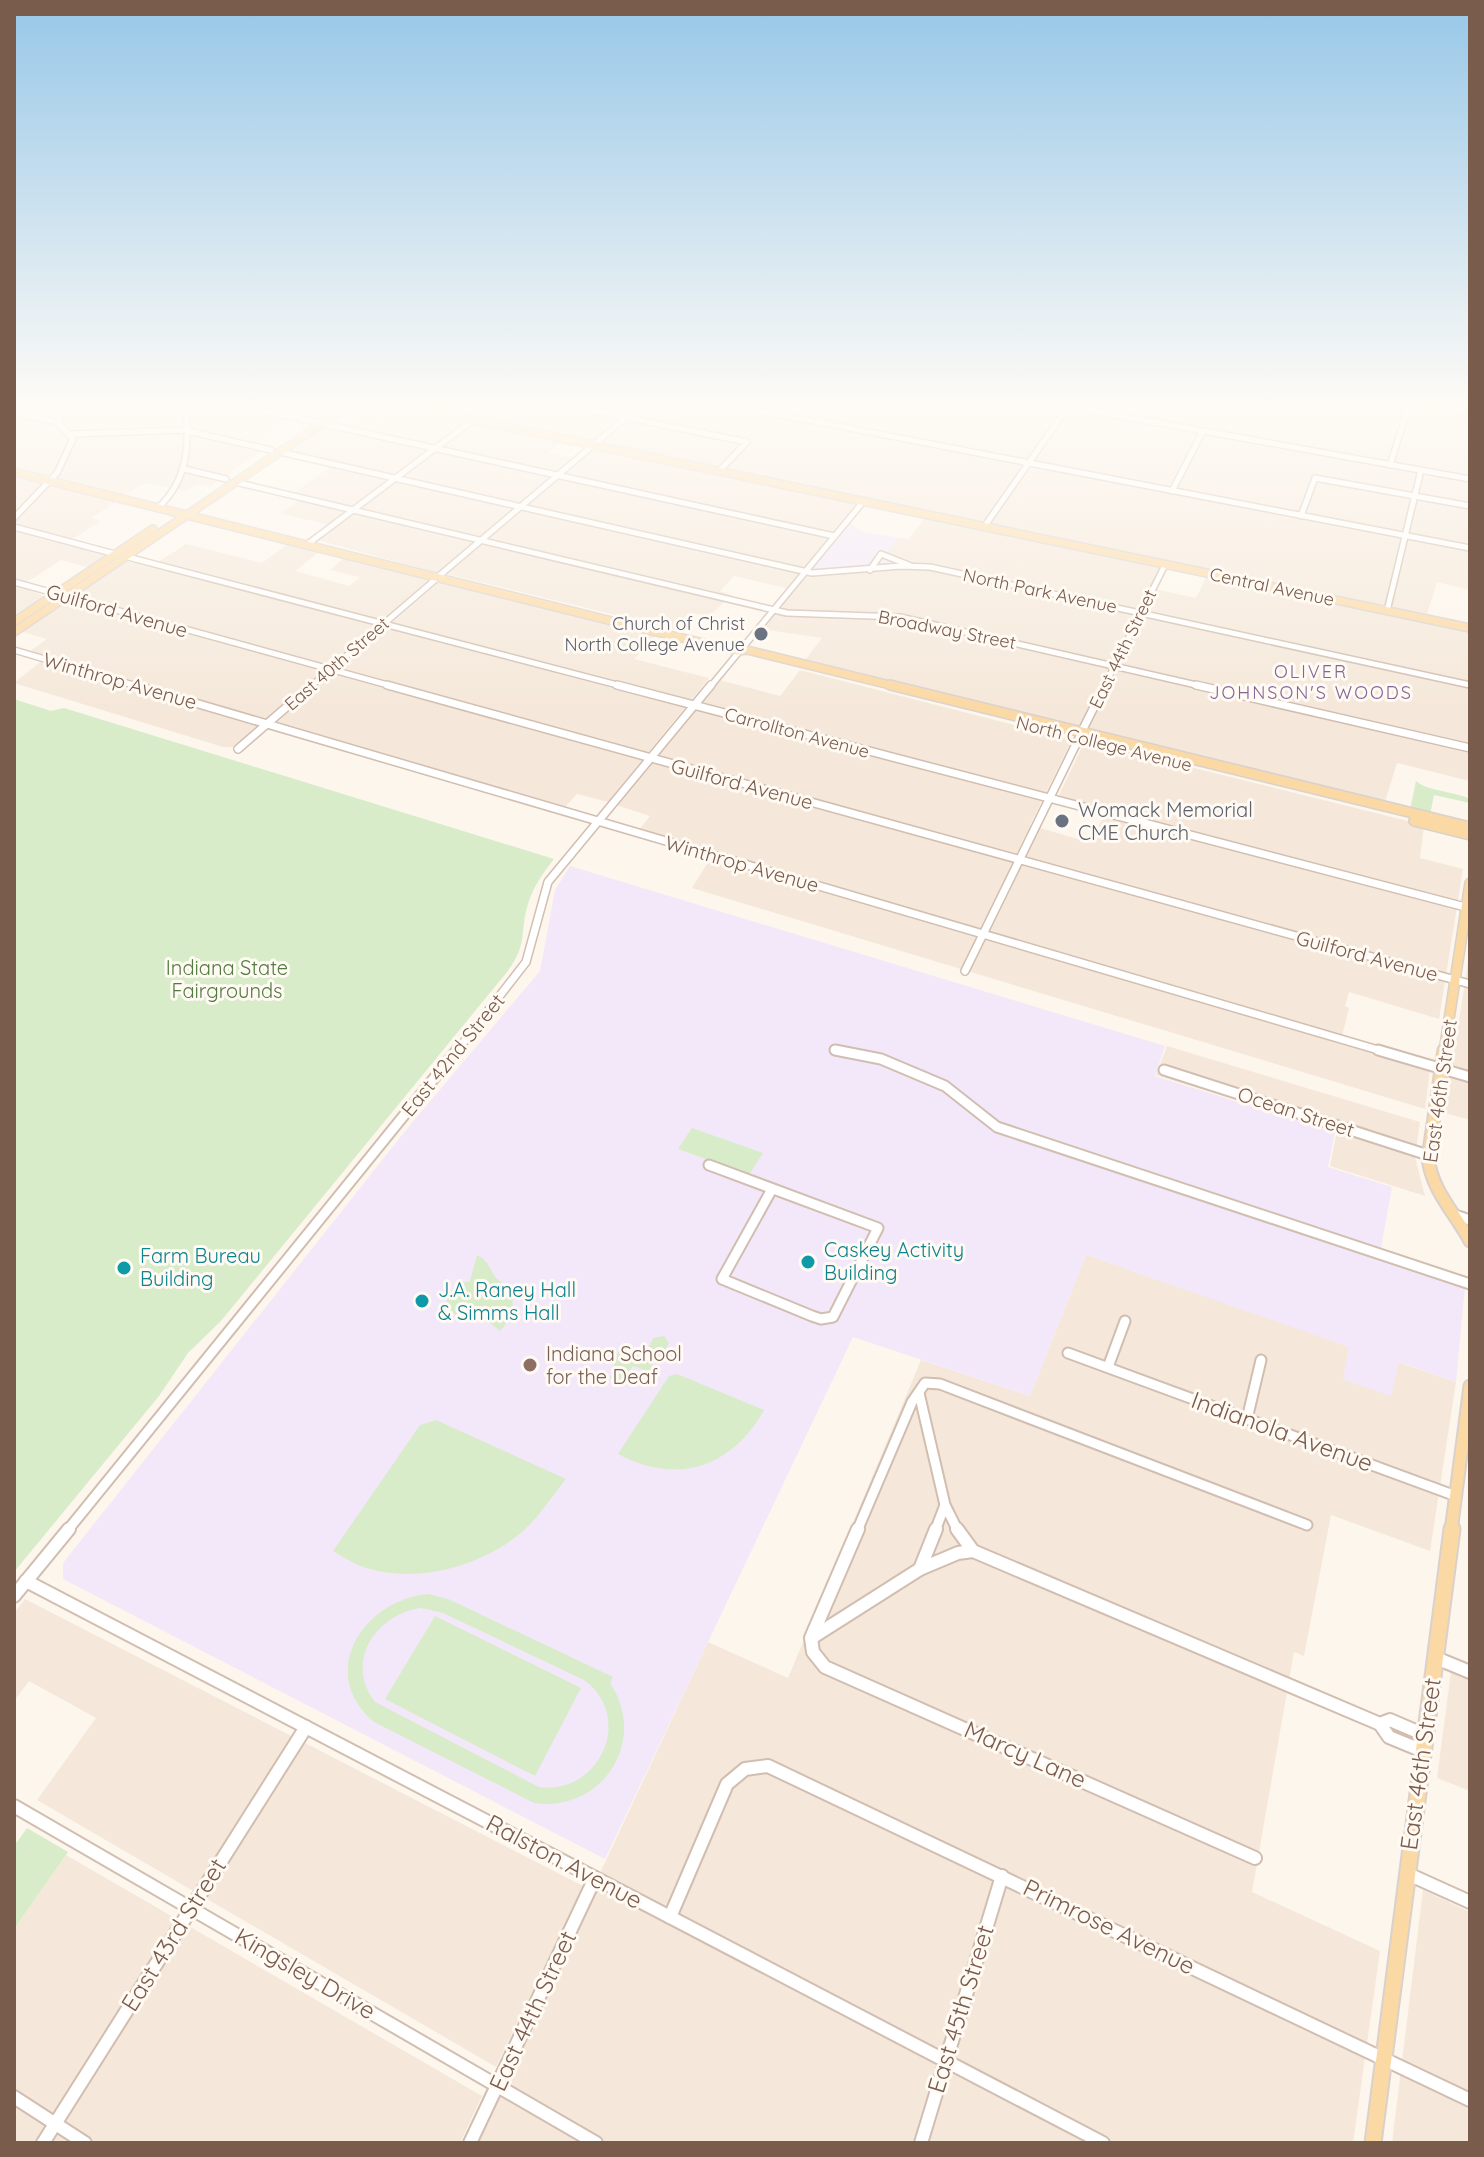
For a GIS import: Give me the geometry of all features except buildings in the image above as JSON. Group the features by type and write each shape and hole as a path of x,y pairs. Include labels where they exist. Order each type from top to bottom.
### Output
{"main road":[{"name":"North College Avenue","path":"165,509 671,635 738,651 760,653 1470,835"},
{"path":"14,622 183,509"},
{"path":"14,632 194,509"},
{"name":"Central Avenue","path":"895,509 1470,628"},
{"name":"North College Avenue","path":"244,529 438,577"},
{"name":"North College Avenue","path":"1080,736 1470,827"},
{"name":"East 46th Street","path":"1470,883 1428,1155 1432,1182 1470,1241"},
{"name":"East 46th Street","path":"1373,2143 1470,1386"}],"street":[{"path":"309,543 353,509"},
{"name":"Broadway Street","path":"353,509 773,610 810,615 892,615 1470,748"},
{"name":"East 40th Street","path":"238,749 519,509"},
{"name":"North Park Avenue","path":"528,509 805,571 832,574 909,565 938,569 1470,685"},
{"path":"711,509 834,536"},
{"name":"East 42nd Street","path":"14,1596 520,973 534,945 539,907 546,886 857,509"},
{"path":"984,527 997,509"},
{"path":"1263,509 1470,548"},
{"path":"1301,516 1304,509"},
{"path":"1387,611 1411,509"},
{"path":"14,527 115,554"},
{"path":"870,570 874,560 883,553 909,565"},
{"name":"Carrollton Avenue","path":"124,556 1468,908"},
{"name":"East 44th Street","path":"965,971 1165,565"},
{"name":"Guilford Avenue","path":"14,582 1470,984"},
{"name":"Winthrop Avenue","path":"14,650 1470,1077"},
{"path":"835,1050 881,1059 945,1086 997,1127 1470,1284"},
{"name":"Ocean Street","path":"1164,1070 1428,1155"},
{"path":"709,1165 878,1228 833,1317 821,1319 812,1316 722,1279 772,1189"},
{"path":"1454,1215 1470,1220"},
{"path":"1108,1367 1125,1321"},
{"name":"Indianola Avenue","path":"1068,1353 1456,1496"},
{"path":"1247,1419 1261,1360"},
{"path":"811,1638 925,1383 940,1384 1307,1525"},
{"path":"919,1392 945,1505 963,1540 973,1551 1380,1724 1389,1737 1423,1751"},
{"path":"920,1569 945,1505"},
{"path":"811,1638 920,1569 958,1553 973,1551"},
{"name":"Ralston Avenue","path":"26,1581 1103,2143"},
{"name":"Marcy Lane","path":"811,1638 813,1652 825,1667 1255,1858"},
{"path":"1436,1658 1470,1672"},
{"path":"1380,1724 1390,1720 1425,1735"},
{"name":"East 43rd Street","path":"43,2143 306,1727"},
{"name":"Primrose Avenue","path":"670,1917 727,1784 745,1768 758,1764 773,1767 1470,2100"},
{"name":"Kingsley Drive","path":"14,1806 596,2143"},
{"path":"1407,1874 1470,1902"},
{"name":"East 45th Street","path":"921,2143 1002,1876"},
{"name":"East 44th Street","path":"470,2143 595,1878"},
{"path":"14,2097 85,2143"}],"shaded area":[{"path":"14,509 105,509 91,518 101,521 66,543 106,555 87,567 61,560 20,586 44,596 16,614"},
{"path":"287,509 513,509 438,573 317,540 335,527 281,513"},
{"path":"523,509 853,509 786,588 734,576 720,591 732,595 709,616 692,613 677,630 447,574"},
{"path":"917,509 1470,509 1470,590 1437,582 1427,614"},
{"path":"926,517 1160,566 1150,588 1196,598 1207,576 1470,631 1470,781 1397,763 1384,805 803,663 822,638 760,629 808,575 908,568 912,561 887,552 899,538 908,539"},
{"path":"851,524 863,532 899,538 885,556 892,565 812,570"},
{"path":"186,544 262,563 287,545 319,552 295,571 349,586 360,577 330,570 344,558 430,580 237,747 223,747 14,683 48,656 30,651 47,639 23,632 36,621 124,561 152,566"},
{"path":"440,581 657,634 634,659 709,678 608,802 577,794 563,809 275,723"},
{"path":"800,670 1072,740 1030,825 1091,843 1107,809 1058,797 1085,741 1424,825 1420,858 1463,869 1439,1019 1349,992 1345,1006 1349,1008 1340,1044 1430,1070 1425,1109 692,888 715,851 639,830 650,816 616,805 719,680 780,696"},
{"name":"Indiana School for the Deaf","path":"570,866 1165,1046 1155,1076 1335,1132 1328,1167 1392,1187 1381,1248 1466,1276 1456,1382 1399,1362 1391,1396 1343,1379 1349,1347 1086,1255 1030,1396 853,1337 605,1859 63,1579 63,1563 406,1130 540,971 555,890"},
{"path":"1470,948 1470,1120 1445,1113"},
{"path":"1167,1046 1420,1122 1415,1157 1425,1196 1330,1166 1337,1131 1156,1075"},
{"path":"1086,1255 1456,1382 1430,1551 1331,1515 1304,1656 1294,1652 1252,1892 1380,1951 1353,2143 474,2143 708,1642 788,1678 921,1360 1030,1396"},
{"path":"25,1599 583,1886 496,2067 37,1800 96,1718 29,1681 14,1701 14,1613"},
{"path":"1451,1672 1470,1678 1470,1791 1437,1778"},
{"path":"66,1855 482,2096 460,2143 14,2143 14,1929"},
{"path":"1423,1890 1470,1912 1470,2143 1392,2143"}],"green space":[{"name":"Indiana State Fairgrounds","path":"14,699 51,711 64,708 554,859 530,898 521,945 507,972 221,1321 188,1353 159,1396 14,1572"},
{"path":"1416,781 1470,799 1470,803 1434,795 1430,815 1410,810"},
{"path":"692,1128 763,1153 749,1175 678,1149"},
{"path":"477,1255 486,1261 508,1289 513,1301 511,1314 500,1331 484,1318 465,1321 447,1309 447,1297 461,1283 470,1281"},
{"path":"664,1336 669,1343 660,1360 653,1362 651,1372 633,1366 620,1382 610,1378 619,1350 630,1351 640,1357 646,1355 653,1338"},
{"path":"677,1374 764,1410 736,1445 702,1465 662,1469 618,1454 669,1376"},
{"path":"436,1420 566,1479 523,1531 489,1554 449,1569 428,1573 386,1572 362,1566 333,1551 420,1425"},
{"path":"428,1594 448,1599 613,1677 610,1683 621,1705 624,1728 621,1749 612,1768 598,1785 580,1797 558,1803 534,1803 374,1722 357,1703 349,1682 348,1662 355,1642 367,1624 405,1599","holes":["421,1608 443,1613 584,1680 599,1696 607,1713 608,1732 604,1750 579,1779 561,1786 539,1787 375,1702 366,1687 363,1671 364,1656 378,1630 405,1612"]},
{"path":"435,1616 581,1688 535,1776 385,1699"},
{"path":"27,1828 68,1852 14,1929 14,1846"}],"place":[{"name":"Church of Christ North College Avenue","path":"761,634"},
{"name":"Womack Memorial CME Church","path":"1062,821"},
{"name":"Caskey Activity Building","path":"808,1262"},
{"name":"Farm Bureau Building","path":"124,1268"},
{"name":"J.A. Raney Hall & Simms Hall","path":"422,1301"},
{"name":"Indiana School for the Deaf","path":"530,1365"}],"district":[{"name":"OLIVER JOHNSON'S WOODS","path":"1311,682"}]}
